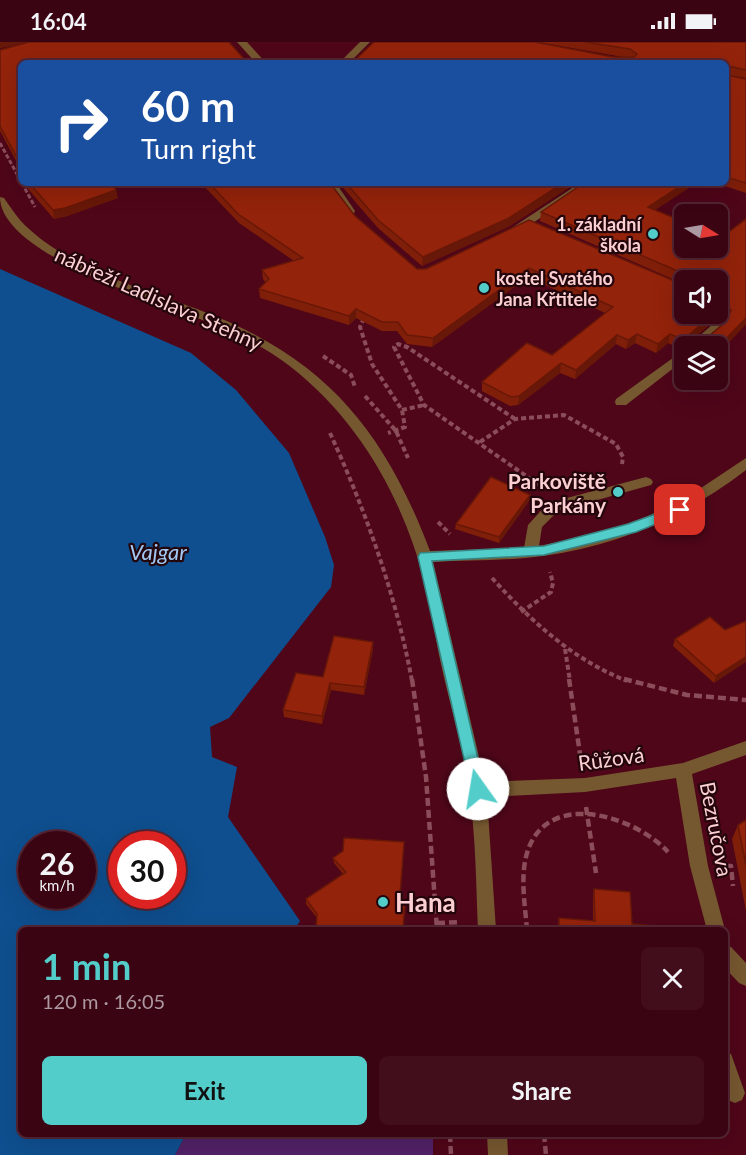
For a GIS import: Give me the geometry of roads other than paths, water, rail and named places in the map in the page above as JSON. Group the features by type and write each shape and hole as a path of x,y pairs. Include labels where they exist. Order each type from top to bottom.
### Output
{"street":[{"path":"242,42 258,60"},
{"path":"347,60 364,42"},
{"path":"333,186 360,221"},
{"path":"503,236 532,225 583,186"},
{"name":"nábřeží Ladislava Stehny","path":"0,200 23,229 71,263 222,323 264,345 316,379 337,398 369,437 395,484 424,557 478,789 487,927"},
{"path":"706,336 719,324"},
{"path":"621,402 674,362"},
{"path":"424,557 537,551 638,526 680,510 718,487 746,463"},
{"path":"537,551 535,525 553,507 646,482"},
{"name":"Růžová","path":"478,789 585,785 683,770 746,748"},
{"name":"Bezručova","path":"683,770 699,866 715,927"},
{"path":"728,957 746,977"},
{"path":"728,1073 735,1093"},
{"path":"497,1137 498,1155"}],"water":[{"name":"Vajgar","path":"0,269 191,353 236,390 289,453 325,537 334,565 331,587 229,718 210,727 212,757 237,767 228,817 300,921 296,927 18,927 18,1137 184,1137 175,1155 0,1155"}],"place":[{"name":"1. základní škola","path":"653,234"},
{"name":"kostel Svatého Jana Křtitele","path":"484,288"},
{"name":"Parkoviště Parkány","path":"618,492"},
{"name":"Hana","path":"383,902"}]}
